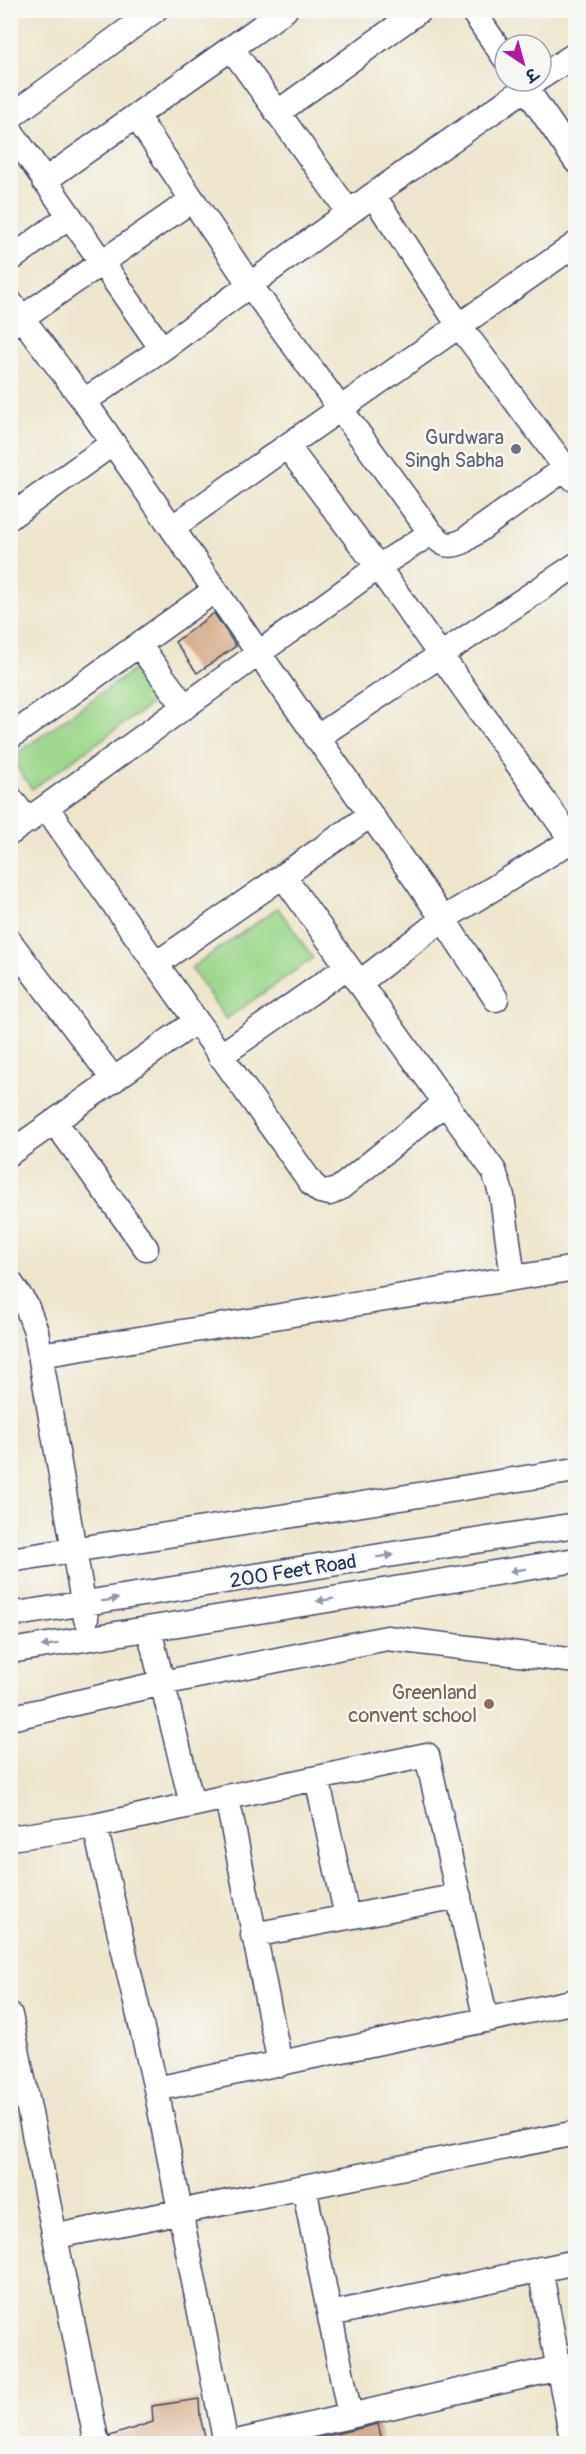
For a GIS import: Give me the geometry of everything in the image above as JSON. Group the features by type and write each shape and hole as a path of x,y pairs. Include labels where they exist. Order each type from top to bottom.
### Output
{"street":[{"path":"10,117 155,10"},
{"path":"44,181 285,10"},
{"path":"278,113 420,10"},
{"path":"472,10 493,41"},
{"path":"232,49 349,212"},
{"path":"553,68 576,54"},
{"path":"84,401 162,349 516,93"},
{"path":"537,93 576,160"},
{"path":"136,116 250,285 431,532 443,545 452,546 572,473 458,324 373,195"},
{"path":"10,130 162,349"},
{"path":"192,200 102,263 14,315 84,401 173,527 496,999"},
{"path":"10,260 69,216"},
{"path":"173,527 458,324 576,244"},
{"path":"10,517 113,443"},
{"path":"220,1056 443,919 574,842 378,567 287,446"},
{"path":"28,821 378,567 431,532"},
{"path":"316,738 576,565"},
{"path":"10,737 215,590"},
{"path":"139,645 185,707"},
{"path":"10,798 156,964 312,1184 320,1191 330,1193 446,1102"},
{"path":"156,964 369,816"},
{"path":"282,876 494,1171 499,1182 513,1278"},
{"path":"10,942 114,1080"},
{"path":"10,1153 195,1022"},
{"path":"55,1122 146,1248"},
{"path":"40,1355 576,1268"},
{"path":"10,1282 33,1320 90,1638"},
{"path":"10,1560 576,1470"},
{"name":"200 Feet Road","path":"10,1616 576,1525"},
{"path":"10,1651 576,1560"},
{"path":"149,1629 192,1804"},
{"path":"10,1718 162,1683 387,1638 576,1661"},
{"path":"10,1838 95,1826 427,1755 486,2020"},
{"path":"317,1778 347,1917"},
{"path":"227,1797 280,2064"},
{"path":"95,1826 156,2088 227,2444 559,2368"},
{"path":"253,1935 459,1896"},
{"path":"156,2088 576,2001"},
{"path":"10,2015 57,2236 97,2444"},
{"path":"57,2236 576,2133"},
{"path":"304,2187 350,2416"},
{"path":"330,2314 576,2262"},
{"path":"540,2269 573,2444"}],"green space":[{"path":"135,669 157,700 32,789 11,758"},
{"path":"278,908 313,958 226,1019 191,968"}],"building":[{"path":"214,613 236,646 197,673 175,642"},
{"path":"199,2399 200,2417 207,2444 111,2444 110,2436 153,2422 152,2406"},
{"path":"378,2424 383,2444 305,2444 305,2441"}],"place":[{"name":"Gurdwara Singh Sabha","path":"516,449"},
{"name":"Greenland convent school","path":"489,1704"}]}
